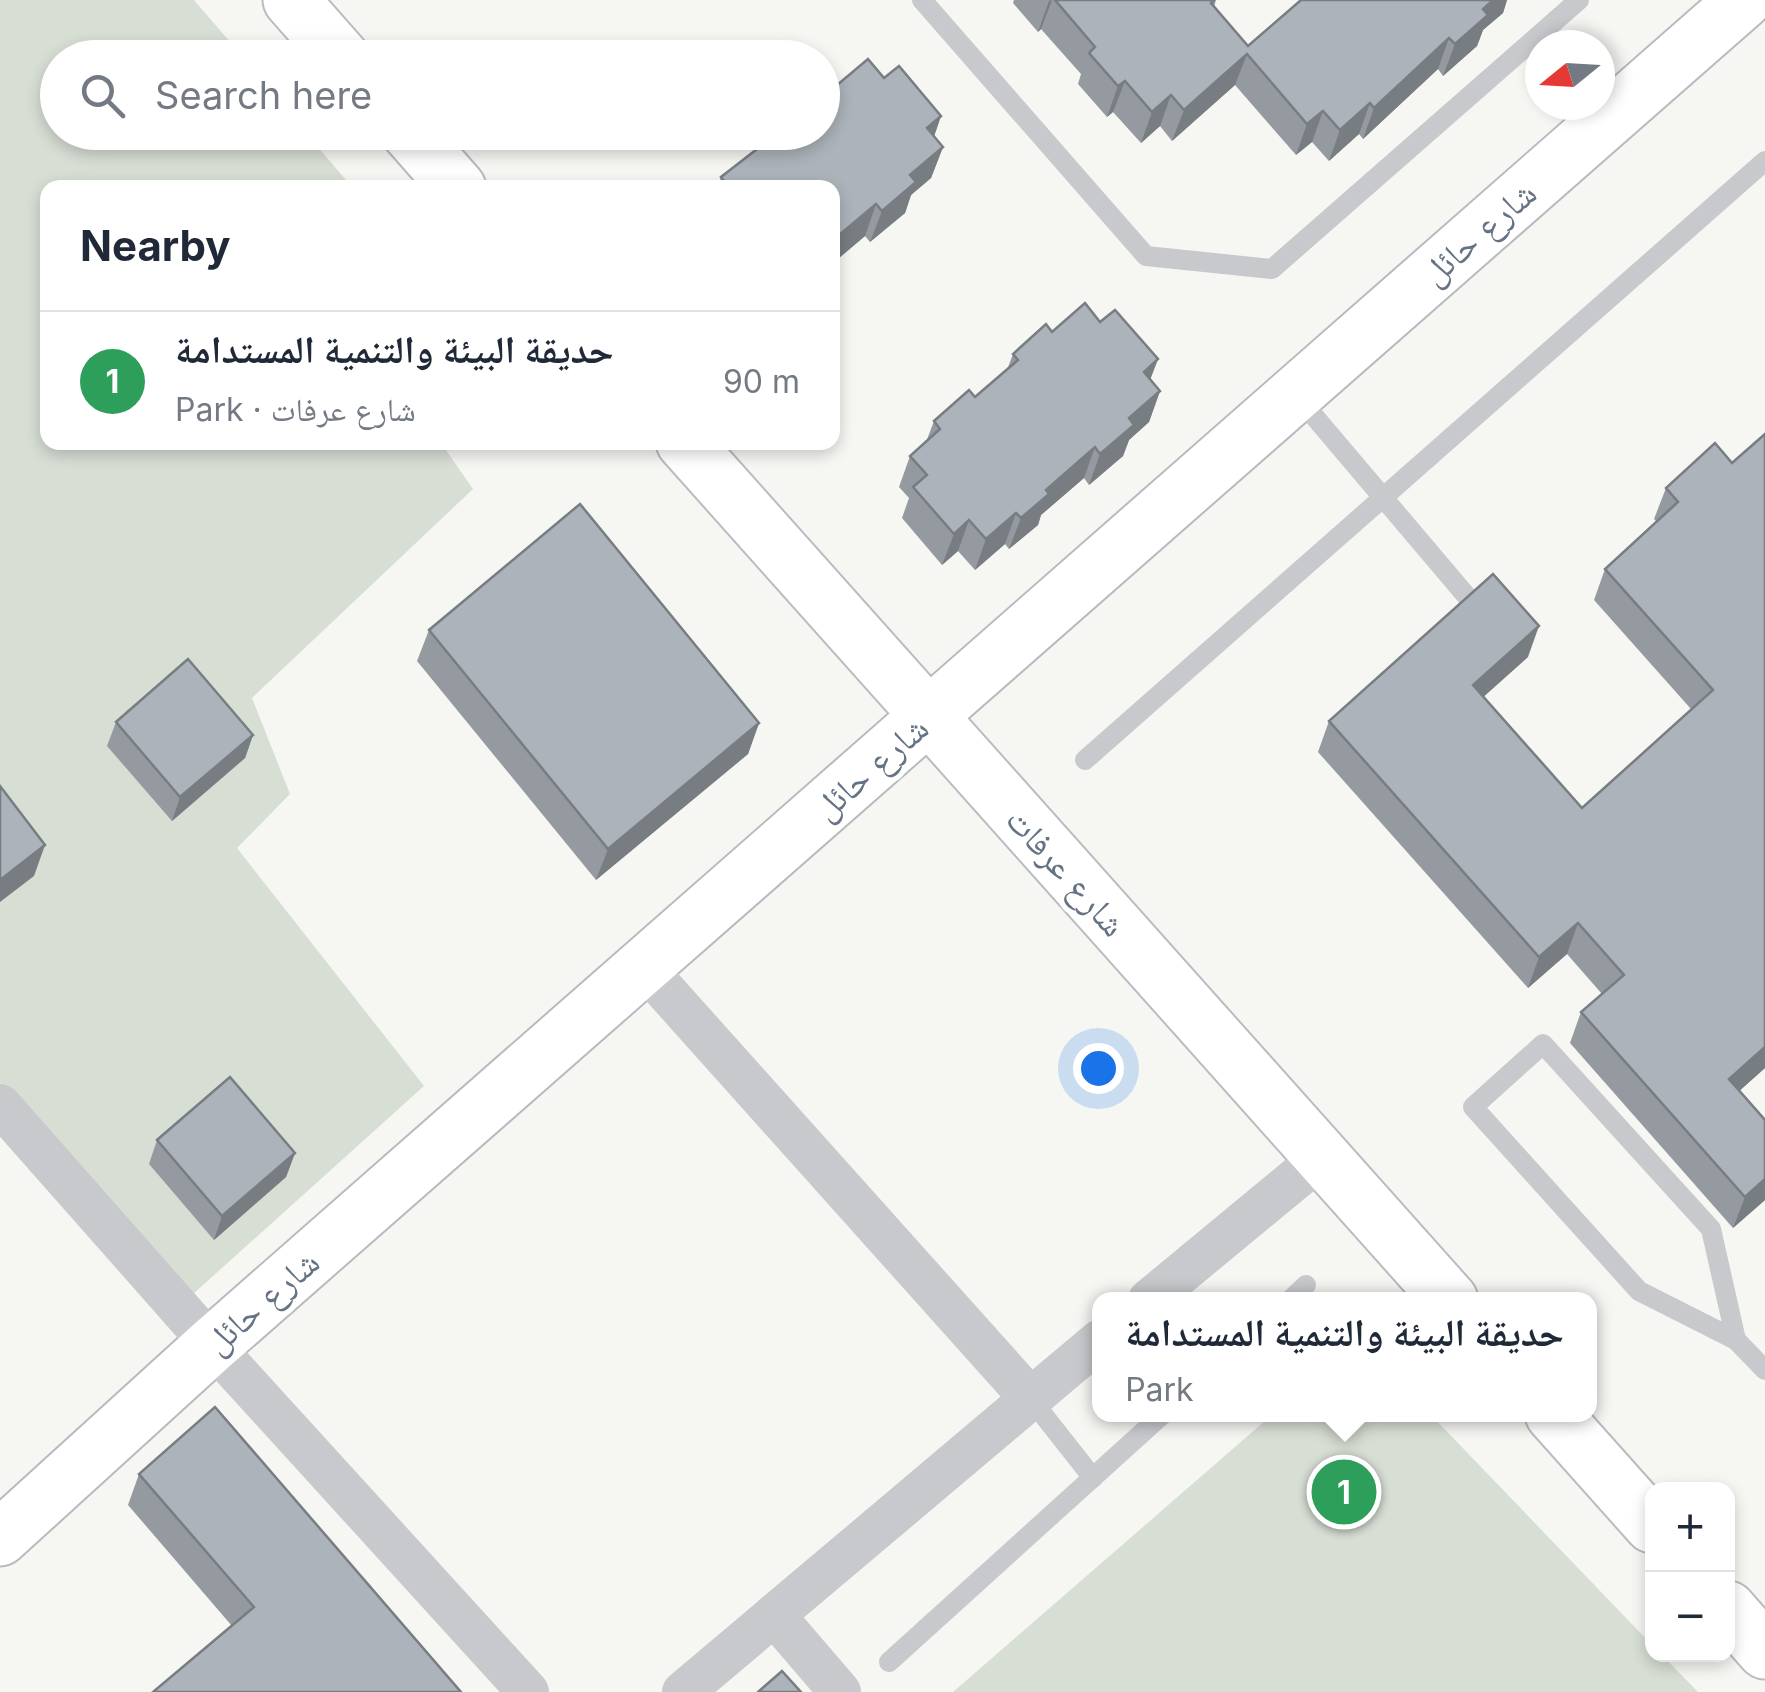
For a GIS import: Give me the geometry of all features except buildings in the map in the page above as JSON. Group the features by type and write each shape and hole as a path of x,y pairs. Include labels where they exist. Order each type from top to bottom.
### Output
{"main road":[{"path":"292,0 326,40"},
{"name":"شارع حائل","path":"0,1538 212,1346 1744,0"},
{"path":"425,150 451,180"},
{"name":"شارع عرفات","path":"691,450 1443,1292"},
{"path":"1560,1422 1645,1517"},
{"path":"1735,1617 1765,1651"}],"street":[{"path":"644,967 1030,1398"},
{"path":"0,1106 212,1346 528,1692"},
{"path":"1159,1292 1322,1157"},
{"path":"682,1692 1092,1347"},
{"path":"774,1616 840,1692"}],"lane":[{"path":"922,0 1146,256 1272,269 1578,0"},
{"path":"1085,760 1765,162"},
{"path":"1296,394 1469,600"},
{"path":"1736,1340 1710,1229 1543,1044 1473,1107 1639,1291 1736,1340 1765,1370"},
{"path":"1030,1398 1093,1478"},
{"path":"889,1662 1154,1422"}],"shaded area":[{"path":"0,0 194,0 228,40 40,40 40,150 320,150 346,180 40,180 40,450 446,450 473,489 252,698 290,794 237,848 424,1086 192,1295 0,1083"},
{"path":"1264,1422 1438,1422 1645,1638 1645,1662 1669,1662 1698,1692 953,1692"}],"place":[{"name":"حديقة البيئة والتنمية المستدامة","path":"1344,1492"}]}
